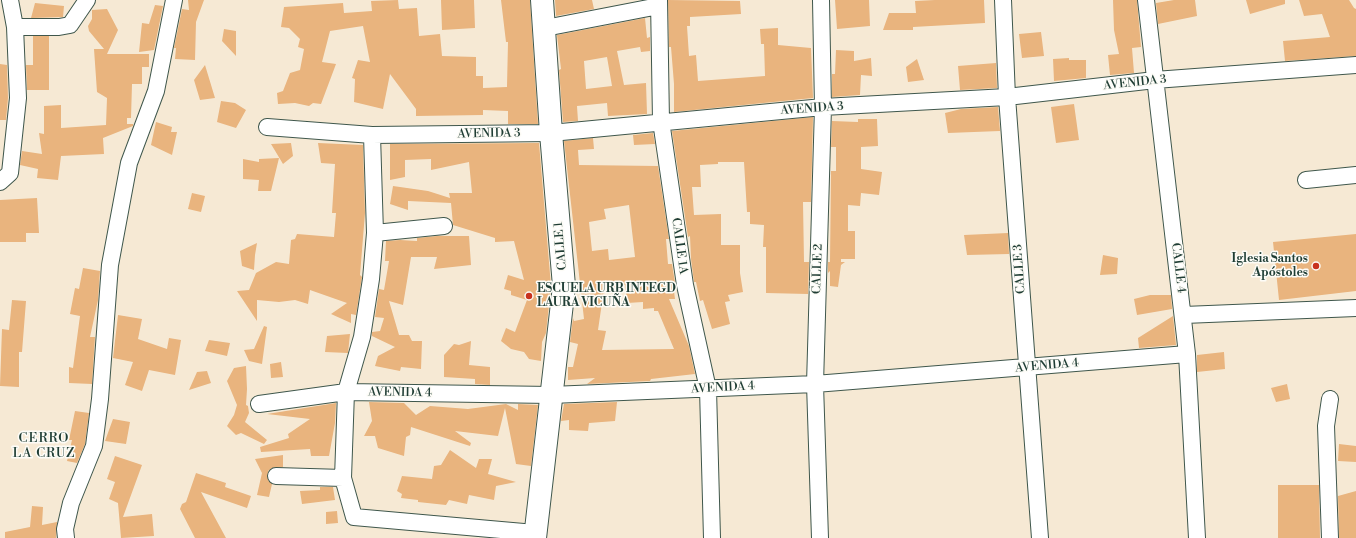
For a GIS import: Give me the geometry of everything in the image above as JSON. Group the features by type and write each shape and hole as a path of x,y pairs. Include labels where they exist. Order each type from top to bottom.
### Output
{"street":[{"path":"0,182 10,174 18,98 15,27 10,0"},
{"path":"15,27 59,27 70,25 87,0"},
{"path":"66,538 66,524 71,503 94,446 100,399 110,265 130,163 156,91 174,0"},
{"name":"CALLE 1","path":"535,536 564,286 551,133 542,0"},
{"name":"CALLE 2","path":"820,538 815,384 823,107 821,0"},
{"name":"CALLE 3","path":"1003,0 1007,98 1040,538"},
{"name":"CALLE 4","path":"1146,0 1184,315 1197,538"},
{"path":"545,28 659,3"},
{"name":"CALLE 1A","path":"659,3 661,121 685,285 708,389 712,538"},
{"name":"AVENIDA 3","path":"267,127 372,135 551,133 661,121 823,107 1007,98 1155,80 1356,65"},
{"path":"372,135 375,233 371,279 362,337 346,392 343,478 354,517 535,536"},
{"path":"1306,180 1356,175"},
{"path":"375,233 444,226"},
{"path":"1184,315 1356,308"},
{"name":"AVENIDA 4","path":"259,404 346,392 551,395 815,384 1187,354"},
{"path":"1330,398 1326,426 1330,538"},
{"path":"276,476 343,478"}],"building":[{"path":"188,0 204,0 196,22 195,60 175,59 176,48 174,48 182,9 189,10"},
{"path":"398,0 399,9 417,8 419,36 440,34 442,56 476,57 476,76 483,76 483,88 507,87 508,42 506,42 501,0 530,0 538,124 508,124 508,111 483,110 483,115 416,116 416,109 390,74 383,109 354,102 355,79 352,78 358,60 370,62 363,26 330,31 322,62 336,64 321,104 313,103 309,106 295,103 278,104 277,93 283,91 290,73 300,70 304,49 298,47 300,39 289,28 281,27 284,7 343,3 344,13 372,11 371,1"},
{"path":"441,0 474,0 475,28 442,30"},
{"path":"555,0 592,0 594,9 556,16"},
{"path":"668,0 740,1 741,14 690,17 690,26 687,26 689,56 696,55 698,81 765,76 764,44 761,44 760,29 778,28 778,45 811,48 813,98 674,112 674,84 671,47 669,47"},
{"path":"835,0 869,0 870,26 837,29"},
{"path":"984,0 985,23 913,27 913,30 883,30 889,13 916,13 915,1"},
{"path":"1113,0 1137,0 1141,47 1132,48 1134,73 1110,75 1108,55 1119,54 1114,30"},
{"path":"1174,0 1195,0 1197,16 1158,24 1156,3"},
{"path":"1246,0 1285,0 1285,4 1250,14"},
{"path":"1299,0 1349,0 1356,9 1356,56 1285,61 1283,41 1330,37 1322,14 1304,16"},
{"path":"35,3 64,6 63,17 31,18"},
{"path":"155,5 163,6 154,50 139,52 142,23 149,24"},
{"path":"107,9 118,30 107,54 149,54 149,67 142,67 142,84 132,84 131,118 127,118 127,124 133,124 133,126 103,138 104,154 61,156 58,180 37,178 38,169 20,165 22,151 42,154 39,133 44,134 44,106 61,105 61,128 106,125 107,98 97,92 94,49 104,49 89,31 88,26 92,19 92,10"},
{"path":"645,18 647,38 650,37 650,51 641,52 640,47 617,51 624,85 646,83 647,114 608,116 607,103 577,106 578,121 563,122 559,70 561,69 557,35","holes":["607,57 612,86 586,89 584,61"]},
{"path":"224,29 236,31 236,56 222,41"},
{"path":"1041,32 1044,56 1022,58 1019,34"},
{"path":"33,36 49,36 49,90 27,90 26,65 33,65"},
{"path":"836,50 854,51 854,61 871,58 872,76 861,75 860,95 832,97 832,74 835,74"},
{"path":"1069,58 1069,60 1086,60 1086,78 1054,81 1053,59"},
{"path":"917,59 924,80 908,82 906,67"},
{"path":"996,63 997,88 960,90 958,66"},
{"path":"0,64 7,65 8,98 6,120 0,120"},
{"path":"205,65 215,98 200,100 194,80"},
{"path":"221,101 235,103 246,110 236,128 217,122"},
{"path":"1074,104 1079,140 1056,143 1051,107"},
{"path":"998,107 1000,131 948,133 945,113 961,109"},
{"path":"813,117 811,202 803,202 804,262 809,262 808,294 766,293 766,247 763,247 764,225 750,224 750,212 747,212 744,162 718,162 718,164 700,165 701,187 692,187 694,215 721,214 721,245 740,245 740,273 743,292 728,295 730,301 725,302 730,324 712,329 703,300 700,301 696,282 694,282 690,236 688,237 672,131"},
{"path":"858,119 877,119 878,146 861,147 861,169 882,172 879,195 861,193 860,206 848,205 848,231 855,231 855,259 841,259 841,262 845,262 841,265 838,287 830,286 830,271 828,273 828,262 830,262 831,171 836,171 836,147 831,147 832,121 858,122"},
{"path":"156,122 172,127 171,132 177,132 172,155 151,145"},
{"path":"653,133 655,144 634,145 633,135"},
{"path":"593,138 594,149 578,150 579,165 658,166 669,239 666,239 668,264 672,264 675,283 673,284 675,299 669,299 689,346 695,374 651,379 650,381 587,384 595,378 568,380 568,367 573,367 578,344 570,342 573,318 574,321 584,319 564,141","holes":["629,205 635,257 609,260 608,249 592,251 589,222 606,219 604,209","625,285 627,303 643,302 643,309 654,308 654,311 658,311 674,349 602,350 606,331 598,330 604,289"]},
{"path":"291,143 293,156 283,164 271,144"},
{"path":"318,143 363,145 365,213 360,275 362,277 356,315 351,314 351,323 331,314 347,303 310,290 308,304 295,300 279,302 257,300 257,321 237,291 249,290 256,273 276,262 289,264 291,240 295,239 297,234 334,237 336,213 332,213 335,164 321,163"},
{"path":"539,143 551,286 546,333 542,342 541,361 529,359 524,352 511,349 501,341 506,328 515,332 527,300 511,295 511,291 504,289 508,275 524,280 514,241 495,242 495,238 453,225 451,203 408,201 408,210 390,204 393,186 428,191 450,198 449,193 472,193 469,162 431,170 431,159 405,160 405,177 390,180 390,144"},
{"path":"279,158 271,191 258,191 259,180 243,179 243,159 259,162 259,159"},
{"path":"192,193 205,196 201,212 188,209"},
{"path":"37,198 39,233 26,233 26,242 0,242 0,200"},
{"path":"1008,233 1009,254 967,255 964,235"},
{"name":"Iglesia Santos Apóstoles","path":"1356,234 1356,291 1279,300 1273,242"},
{"path":"437,236 469,236 471,265 434,269 437,257 411,257 403,305 389,301 399,335 409,335 412,341 422,341 421,369 401,367 400,371 375,366 378,356 395,347 372,336 372,332 380,331 384,318 375,317 379,289 384,290 389,261 385,261 386,241 417,241 417,238"},
{"path":"257,243 254,270 242,266 240,251"},
{"path":"1103,255 1118,258 1117,274 1100,275"},
{"path":"83,268 100,271 98,300 90,337 95,337 92,384 69,383 69,367 73,368 80,316 70,314 75,288 79,289"},
{"path":"1150,295 1171,295 1172,309 1137,315 1134,299"},
{"path":"12,300 26,301 22,352 19,352 19,387 0,386 2,329 9,330"},
{"path":"118,315 142,319 138,339 167,349 169,338 181,340 175,375 149,370 142,391 125,385 133,362 113,358"},
{"path":"1173,316 1176,345 1139,348 1138,338"},
{"path":"264,326 267,327 262,364 249,361 244,350 254,349"},
{"path":"350,334 348,353 325,352 327,336"},
{"path":"209,340 230,343 227,356 205,351"},
{"path":"471,341 469,365 490,367 490,385 475,384 475,379 444,377 444,355 454,344 459,345"},
{"path":"1224,352 1225,369 1197,372 1197,355"},
{"path":"281,362 283,377 271,378 270,364"},
{"path":"246,366 246,405 248,406 249,413 245,422 267,440 264,444 241,433 236,435 227,426 234,415 237,405 227,381 234,368"},
{"path":"207,371 211,383 189,390 197,372"},
{"path":"1287,384 1290,399 1276,402 1271,388"},
{"path":"369,402 404,403 416,415 430,406 468,409 506,404 518,410 518,404 538,405 531,466 516,464 505,408 498,436 455,431 471,443 470,446 411,427 410,435 406,437 404,456 378,448 375,436 364,436 372,421"},
{"path":"617,402 615,421 589,423 588,431 569,430 569,420 561,421 564,404"},
{"path":"336,403 335,423 329,456 311,456 310,449 261,452 260,447 289,438 288,434 310,419 267,414"},
{"path":"75,411 89,413 85,444 77,463 67,461 72,440 69,440"},
{"path":"113,419 130,422 126,444 105,441"},
{"path":"1339,444 1356,446 1356,462 1338,461"},
{"path":"450,450 476,468 479,459 492,459 488,474 516,482 496,486 494,500 469,495 467,504 449,500 446,505 418,502 418,500 401,498 402,494 397,491 402,476 432,479 434,466 441,465"},
{"path":"283,455 283,467 272,468 268,471 268,480 272,484 269,497 257,495 262,473 255,459"},
{"path":"115,456 142,465 123,517 152,514 154,536 121,538 118,503 109,499 115,482 107,479"},
{"path":"196,473 226,483 225,487 251,496 247,508 201,492 226,538 195,538 180,509 182,504 186,502"},
{"path":"1278,485 1319,485 1320,538 1278,538"},
{"path":"320,487 333,487 335,500 302,504 300,491 320,490"},
{"path":"1356,491 1356,538 1339,538 1338,496"},
{"path":"32,506 43,507 42,525 57,522 56,538 5,538 5,532 30,527"},
{"path":"337,511 338,523 326,524 326,512"}],"place":[{"name":"Iglesia Santos Apóstoles","path":"1316,266"},
{"name":"ESCUELA URB INTEGD LAURA VICUÑA","path":"529,296"}],"district":[{"name":"CERRO LA CRUZ","path":"44,446"}]}
